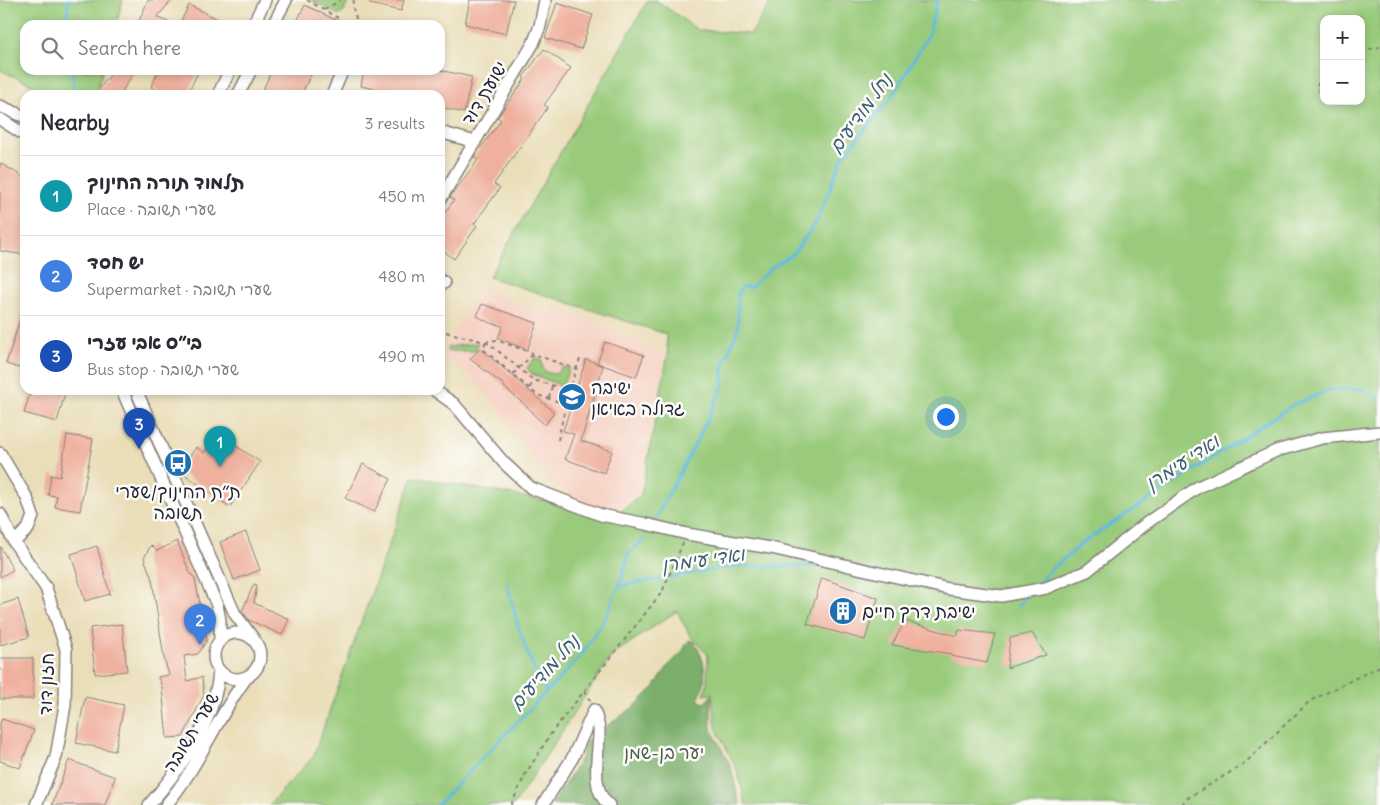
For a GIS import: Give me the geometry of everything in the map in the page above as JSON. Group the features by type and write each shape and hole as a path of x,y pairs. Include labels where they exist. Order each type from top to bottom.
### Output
{"street":[{"path":"255,20 265,0"},
{"path":"276,20 286,0"},
{"name":"ישועת דוד","path":"445,192 533,44 540,26 545,0"},
{"path":"220,90 228,75"},
{"path":"241,90 248,75"},
{"path":"334,90 341,75"},
{"path":"0,106 20,115"},
{"path":"0,119 20,132"},
{"path":"445,133 475,142"},
{"path":"124,395 217,605 220,620 220,640"},
{"path":"138,395 235,614 258,646 260,654 259,664 255,671 247,677 239,679 230,678 219,670 214,657 215,648 220,640 227,635 236,633 245,634 252,638"},
{"path":"441,395 454,404 504,464 531,488 601,515 687,534 771,548 948,589 1001,596 1046,588 1087,571 1148,522 1198,487 1276,451 1322,438 1380,432"},
{"path":"0,453 27,498 33,516 28,529 14,542"},
{"name":"חזון דוד","path":"0,514 14,542 46,588 66,649 65,705 56,756 36,805"},
{"name":"שערי תשובה","path":"149,805 182,762 212,710 219,684 219,670"},
{"name":"שערי תשובה","path":"166,805 192,769 232,696 247,677"},
{"path":"543,805 573,757 594,710 599,728 597,780 600,793 609,805"}],"path":[{"path":"307,0 341,20"},
{"path":"324,10 340,0"},
{"path":"354,0 352,5 356,20"},
{"path":"1365,50 1380,47"},
{"path":"1320,82 1317,85 1320,92"},
{"path":"446,332 485,342 533,380 569,390"},
{"path":"485,342 496,340 576,369"},
{"path":"485,342 484,350 530,388 538,394 566,404"},
{"path":"513,374 533,354"},
{"path":"558,440 569,390 580,359"},
{"path":"530,388 533,380"},
{"path":"549,398 552,386"},
{"path":"511,805 525,775 552,732 662,592 687,534"},
{"path":"1182,805 1186,800 1244,764 1310,701 1380,666"}],"shaded area":[{"name":"ישיבה גדולה באיאן","path":"481,286 528,309 545,308 567,311 666,354 637,494 614,511 584,502 548,480 506,418 470,376 445,358 445,348"}],"green space":[{"path":"0,0 123,0 117,20 20,20 20,75 101,75 97,90 44,90 0,70"},
{"path":"311,0 349,0 343,13 339,15"},
{"path":"648,0 656,0 698,30 751,34 772,0 1380,0 1380,805 746,805 737,770 716,728 712,694 704,695 707,684 708,655 690,636 677,611 612,655 514,805 269,805 313,757 413,477 618,514 641,495 668,354 666,334 489,277"},
{"path":"478,343 476,351 447,351 448,347"},
{"path":"535,358 541,359 543,369 548,373 556,374 562,367 569,370 562,386 532,374 527,368"},
{"name":"יער בן-שמן","path":"689,640 694,642 704,665 704,683 698,700 704,703 711,696 711,728 731,767 740,805 552,805 582,757 586,741 635,706 655,686 668,666 682,652"}],"building":[{"path":"148,0 172,0 157,17 164,20 139,20"},
{"path":"370,0 404,0 401,11 370,4"},
{"path":"470,0 514,0 506,34 465,24"},
{"path":"557,3 593,15 581,49 545,38"},
{"path":"189,5 220,20 182,20"},
{"path":"305,5 336,20 298,20"},
{"path":"544,49 571,68 544,105 548,107 494,184 500,188 474,224 477,226 454,259 445,252 445,212 454,200 450,197 478,160 474,157 501,120 498,117 525,79 523,77"},
{"path":"445,71 472,77 464,113 445,108 445,90 378,90 361,86 363,75 445,75"},
{"path":"110,75 132,75 123,90 100,90 105,80"},
{"path":"157,75 197,75 189,90 157,90 151,87"},
{"path":"270,75 311,75 303,90 263,89"},
{"path":"0,163 20,175 20,254 0,251"},
{"path":"482,304 537,323 527,350 498,338 503,326 490,323 477,316"},
{"path":"20,320 19,368 6,364"},
{"path":"605,342 644,355 636,377 597,363"},
{"path":"480,348 554,412 545,425 504,385 470,359"},
{"path":"586,359 603,366 581,441 612,451 604,473 565,459 574,434 563,431"},
{"path":"29,395 65,395 57,422 24,413"},
{"path":"217,433 260,462 230,507 180,471 196,447 204,453"},
{"path":"67,435 93,439 80,511 55,507 57,496 48,495 51,475 60,477"},
{"path":"363,464 391,479 374,512 345,498"},
{"path":"246,532 260,570 234,580 220,542"},
{"path":"177,541 189,571 195,579 207,640 198,654 184,656 187,681 202,677 204,695 183,737 167,738 162,687 158,677 169,675 164,658 152,579 144,558 151,545 157,551"},
{"path":"0,546 13,570 0,577"},
{"path":"97,546 110,594 85,601 71,554"},
{"name":"ישיבת דרך חיים","path":"822,578 878,598 865,640 807,624"},
{"path":"254,584 257,585 254,603 289,619 282,635 249,620 242,611"},
{"path":"18,599 29,637 0,645 0,605"},
{"path":"905,621 957,636 959,630 995,634 987,663 951,656 952,654 892,645"},
{"path":"122,624 127,671 95,674 90,628"},
{"path":"1032,633 1046,655 1007,668 1010,638"},
{"path":"0,658 33,658 33,699 0,699"},
{"path":"85,697 124,705 115,751 76,743"},
{"path":"2,719 34,730 20,768 0,761 0,723"},
{"path":"69,760 115,777 105,805 52,805"}],"waterway":[{"path":"66,20 69,0"},
{"name":"נחל מודיעים","path":"655,519 699,437 723,386 723,366 738,329 738,294 742,287 751,287 772,267 793,254 817,221 842,158 893,95 929,34 937,0"},
{"path":"73,75 75,90"},
{"name":"ואדי עימרן","path":"1035,587 1050,570 1084,542 1293,405 1330,390 1362,389 1380,399"},
{"name":"נחל מודיעים","path":"437,805 580,657 605,618 619,586 629,553 643,540"},
{"name":"ואדי עימרן","path":"619,586 735,566 821,566"},
{"path":"507,583 522,639 546,691"},
{"name":"ואדי עימרן","path":"1019,605 1027,595"}],"place":[{"name":"ישיבה גדולה באיאן","path":"572,397"},
{"name":"בי״ס אבי עזרי","path":"139,449"},
{"name":"ת״ת החינוך/שערי תשובה","path":"178,463"},
{"name":"תלמוד תורה החינוך","path":"220,467"},
{"name":"ישיבת דרך חיים","path":"843,611"},
{"name":"יש חסד","path":"200,645"}]}
